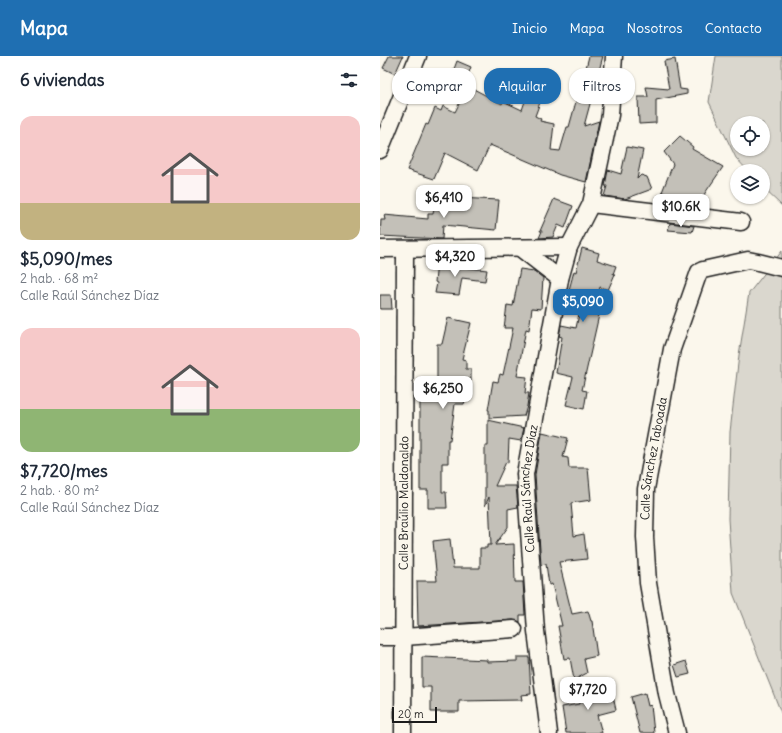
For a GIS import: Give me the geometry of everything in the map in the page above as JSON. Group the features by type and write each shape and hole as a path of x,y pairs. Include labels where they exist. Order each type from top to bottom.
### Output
{"street":[{"path":"380,150 418,56"},
{"name":"Calle Raúl Sánchez Díaz","path":"549,733 536,631 525,474 560,279 569,247 591,204 610,115 614,56"},
{"path":"591,204 741,222"},
{"path":"380,249 569,247"},
{"path":"520,248 560,279"},
{"name":"Calle Braúlio Maldonaldo","path":"403,733 405,249"},
{"name":"Calle Sánchez Taboada","path":"677,733 667,694 648,583 645,537 646,489 672,349 699,272 748,260 782,268"},
{"path":"380,637 404,637 514,629"}],"shaded area":[{"path":"716,56 782,56 782,206 770,195 770,164 742,164 735,156 770,156 770,116 730,116 730,146 709,102"},
{"path":"782,251 782,715 733,593 728,519 730,432 739,355 749,293"}],"building":[{"path":"389,56 403,56 398,68 392,68 392,72 383,68"},
{"path":"589,56 603,56 600,68 586,68"},
{"path":"675,59 680,89 687,90 687,94 656,100 656,123 639,124 638,97 648,97 646,87 669,89 664,61"},
{"path":"457,61 471,67 471,68 454,68"},
{"path":"476,90 484,94 484,104 509,104 522,110 524,104 539,104 535,116 541,119 540,121 554,124 551,150 560,151 567,127 569,127 575,104 590,104 584,126 599,121 586,182 560,175 490,145 478,170 445,153 434,179 407,170 426,124 428,125 435,108 441,111 443,106 455,112 459,104 476,104"},
{"path":"680,136 693,147 692,149 723,167 705,193 700,208 662,192 673,164 664,152"},
{"path":"627,147 643,150 637,179 641,175 647,177 652,189 625,199 604,196 607,186 605,186 608,170 621,174"},
{"path":"436,197 499,200 496,230 443,225 442,239 380,236 381,220 385,220 384,215 428,219 428,214 433,214"},
{"path":"554,199 573,206 565,228 558,225 553,237 539,238 542,231 540,231"},
{"path":"670,223 694,226 692,232 668,230"},
{"path":"582,248 599,253 597,260 616,266 613,274 615,274 608,290 600,287 595,314 599,315 582,390 587,391 584,409 566,405 573,377 556,373 562,337 559,336 561,325 576,328 582,300 574,298 576,291 569,290 574,271 576,272"},
{"path":"437,263 454,264 454,266 487,270 485,281 462,278 459,295 435,293 437,283 435,282"},
{"path":"520,269 534,271 543,278 541,309 532,308 529,330 526,329 517,376 527,377 525,393 529,393 527,406 524,416 489,418 488,410 493,381 498,382 500,374 503,375 513,328 504,328 507,305 513,306"},
{"path":"380,295 391,295 392,309 380,309"},
{"path":"448,318 471,323 462,359 466,360 466,369 471,369 471,381 464,404 455,404 450,440 448,440 448,463 442,463 442,492 446,492 447,508 428,508 428,490 420,490 420,399 437,400 437,344 442,344"},
{"path":"488,420 524,428 521,441 509,439 508,463 506,462 495,486 516,486 518,507 508,509 508,527 495,545 514,544 515,582 523,582 525,615 520,615 520,622 513,620 418,626 417,581 437,581 433,541 450,539 453,568 480,568 480,548 487,548 487,545 491,545 489,497 485,506 485,446 488,446"},
{"path":"542,432 568,438 563,457 568,458 569,468 588,468 591,500 571,503 574,536 584,534 587,559 559,562 572,614 588,611 592,621 597,656 584,659 587,673 574,680 570,658 564,659 558,626 562,626 552,584 549,585 546,564 541,565 535,475"},
{"path":"422,657 487,660 487,662 517,661 517,657 529,657 531,694 521,695 522,700 459,701 459,712 431,712 431,687 422,687"},
{"path":"686,661 690,674 678,677 674,665"},
{"path":"611,687 616,710 597,715 602,733 566,733 562,707 579,704 577,693"},
{"path":"645,693 648,706 651,705 654,733 640,733 631,697"}]}
